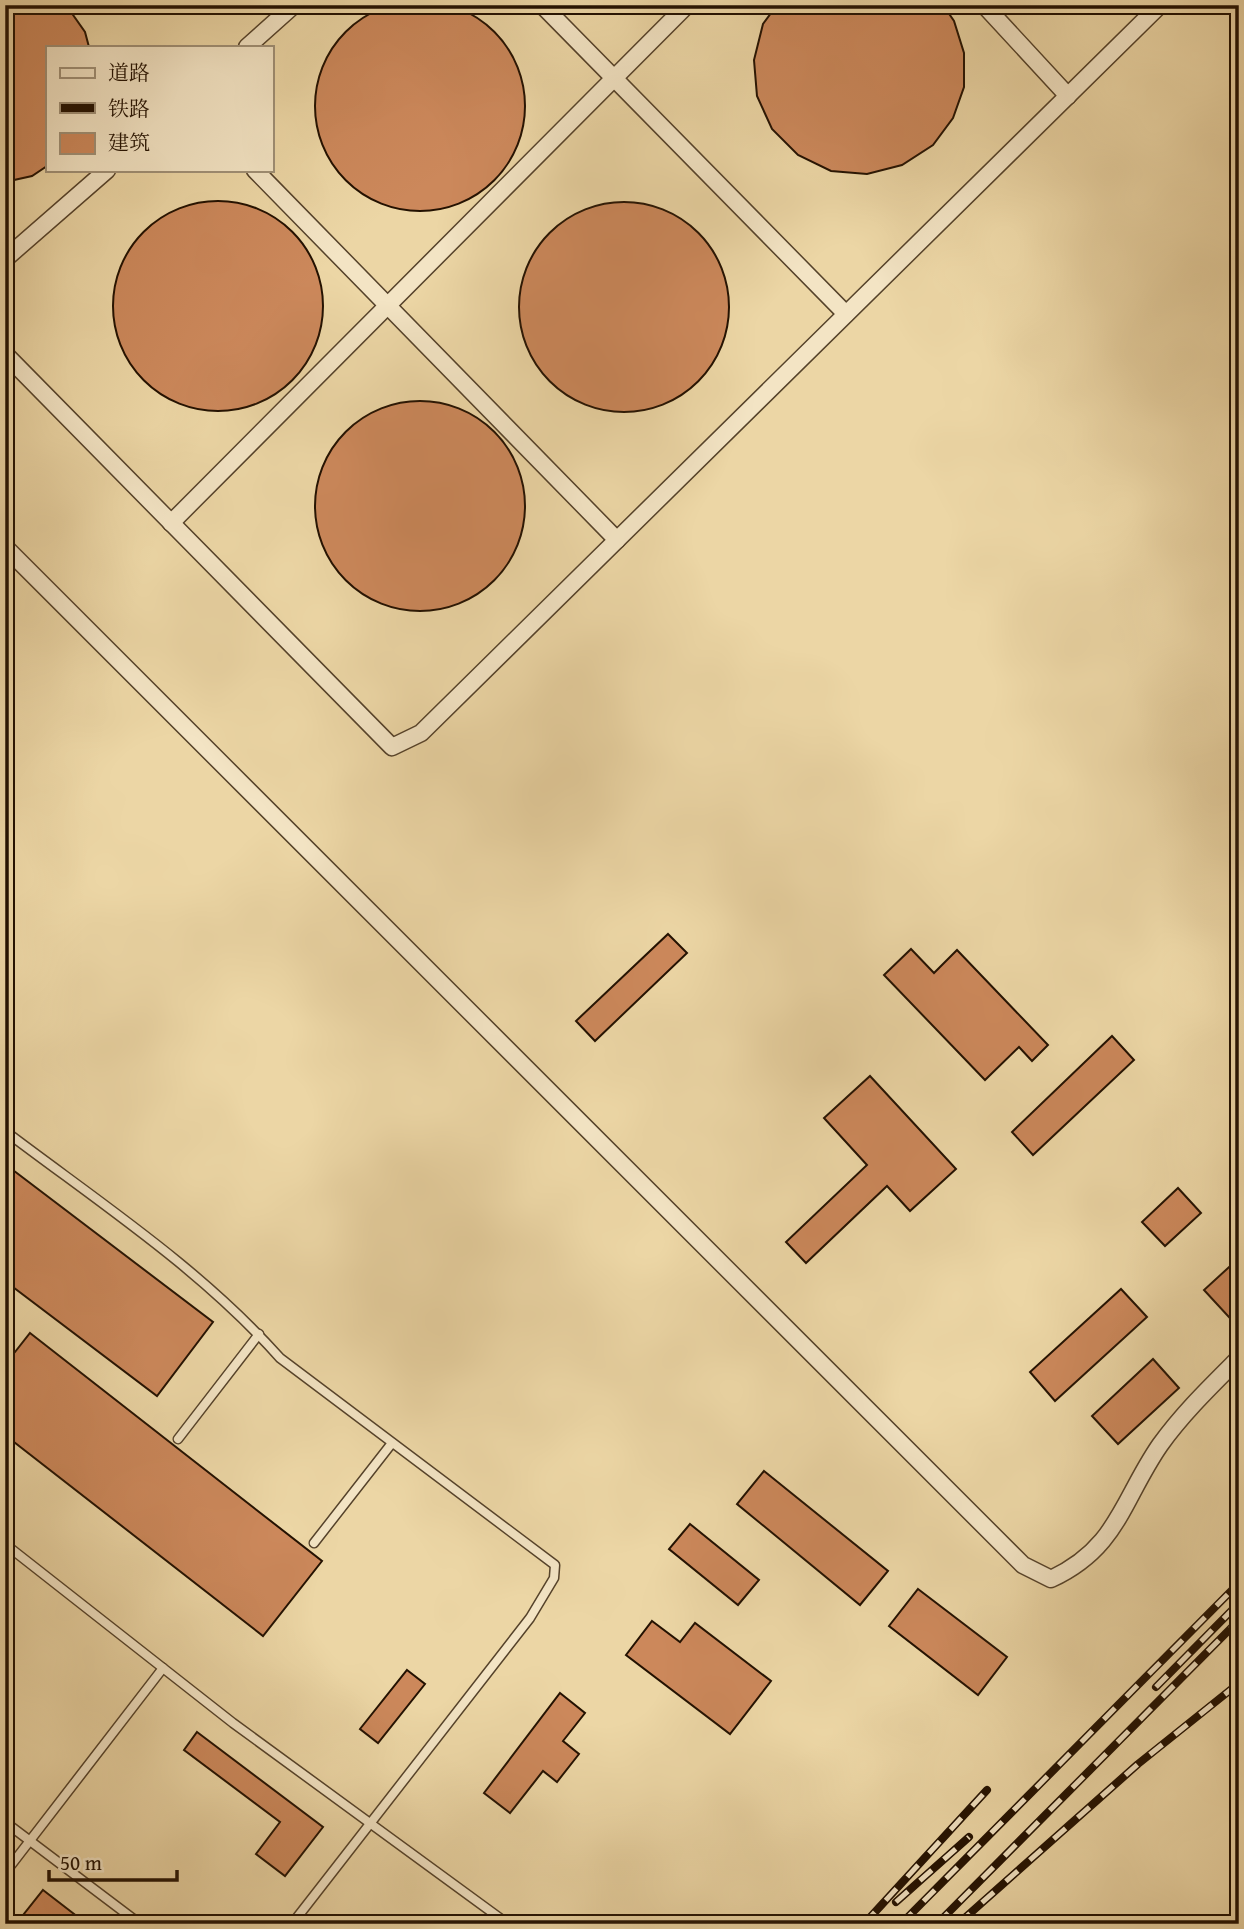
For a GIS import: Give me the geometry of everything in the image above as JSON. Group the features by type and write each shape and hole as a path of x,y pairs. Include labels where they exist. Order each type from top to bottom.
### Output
{"street":[{"path":"248,46 295,5"},
{"path":"542,5 846,314"},
{"path":"171,523 687,5"},
{"path":"984,5 1068,96"},
{"path":"5,354 392,747 421,733 1160,5"},
{"path":"5,259 105,172"},
{"path":"258,172 617,540"},
{"path":"5,547 1023,1565 1051,1578 1079,1566 1108,1535 1159,1446 1191,1407 1239,1358"}],"lane":[{"path":"5,1131 201,1278 280,1358 555,1565 554,1578 530,1618 292,1924"},
{"path":"178,1439 259,1334"},
{"path":"314,1543 392,1443"},
{"path":"5,1544 163,1668 508,1924"},
{"path":"5,1873 163,1668"},
{"path":"5,1822 140,1924"}],"building":[{"path":"420,1 460,9 494,32 517,66 525,106 517,146 494,180 460,203 420,211 380,203 346,180 323,146 315,106 323,66 346,32 380,9"},
{"path":"5,5 66,5 85,32 89,46 46,46 46,167 32,176 5,182"},
{"path":"777,5 943,5 954,21 964,53 964,87 953,118 933,145 902,165 867,174 831,171 798,155 772,129 757,96 754,60 763,24"},
{"path":"218,201 258,209 292,232 315,266 323,306 315,346 292,380 258,403 218,411 178,403 144,380 121,346 113,306 121,266 144,232 178,209"},
{"path":"624,202 664,210 698,233 721,267 729,307 721,347 698,381 664,404 624,412 584,404 550,381 527,347 519,307 527,267 550,233 584,210"},
{"path":"420,401 460,409 494,432 517,466 525,506 517,546 494,580 460,603 420,611 380,603 346,580 323,546 315,506 323,466 346,432 380,409"},
{"path":"668,934 687,953 595,1041 576,1021"},
{"path":"911,949 934,973 957,950 1048,1045 1032,1061 1019,1047 985,1080 884,975"},
{"path":"1112,1036 1134,1060 1033,1155 1012,1132"},
{"path":"870,1076 956,1169 910,1211 887,1186 806,1263 786,1242 867,1165 824,1118"},
{"path":"5,1164 213,1322 157,1396 5,1281"},
{"path":"1178,1188 1201,1213 1165,1246 1142,1222"},
{"path":"1239,1258 1239,1328 1204,1290"},
{"path":"1121,1289 1147,1317 1055,1401 1030,1372"},
{"path":"30,1333 322,1561 263,1636 5,1435 5,1345 15,1352"},
{"path":"1153,1359 1179,1388 1118,1444 1092,1416"},
{"path":"764,1471 888,1571 860,1605 737,1504"},
{"path":"690,1524 759,1580 738,1605 669,1549"},
{"path":"918,1589 1007,1657 978,1695 889,1626"},
{"path":"652,1621 680,1642 695,1623 771,1681 730,1734 626,1655"},
{"path":"407,1670 425,1684 378,1743 360,1729"},
{"path":"560,1693 585,1713 563,1741 579,1754 557,1782 543,1771 510,1813 484,1793"},
{"path":"197,1732 323,1827 285,1876 256,1854 280,1822 184,1750"},
{"path":"43,1890 87,1924 16,1924"}],"railway":[{"path":"901,1924 1239,1583"},
{"path":"1156,1687 1239,1603"},
{"path":"937,1924 1239,1620"},
{"path":"958,1924 1138,1764 1239,1683"},
{"path":"864,1924 987,1790"},
{"path":"896,1902 969,1837"}]}
